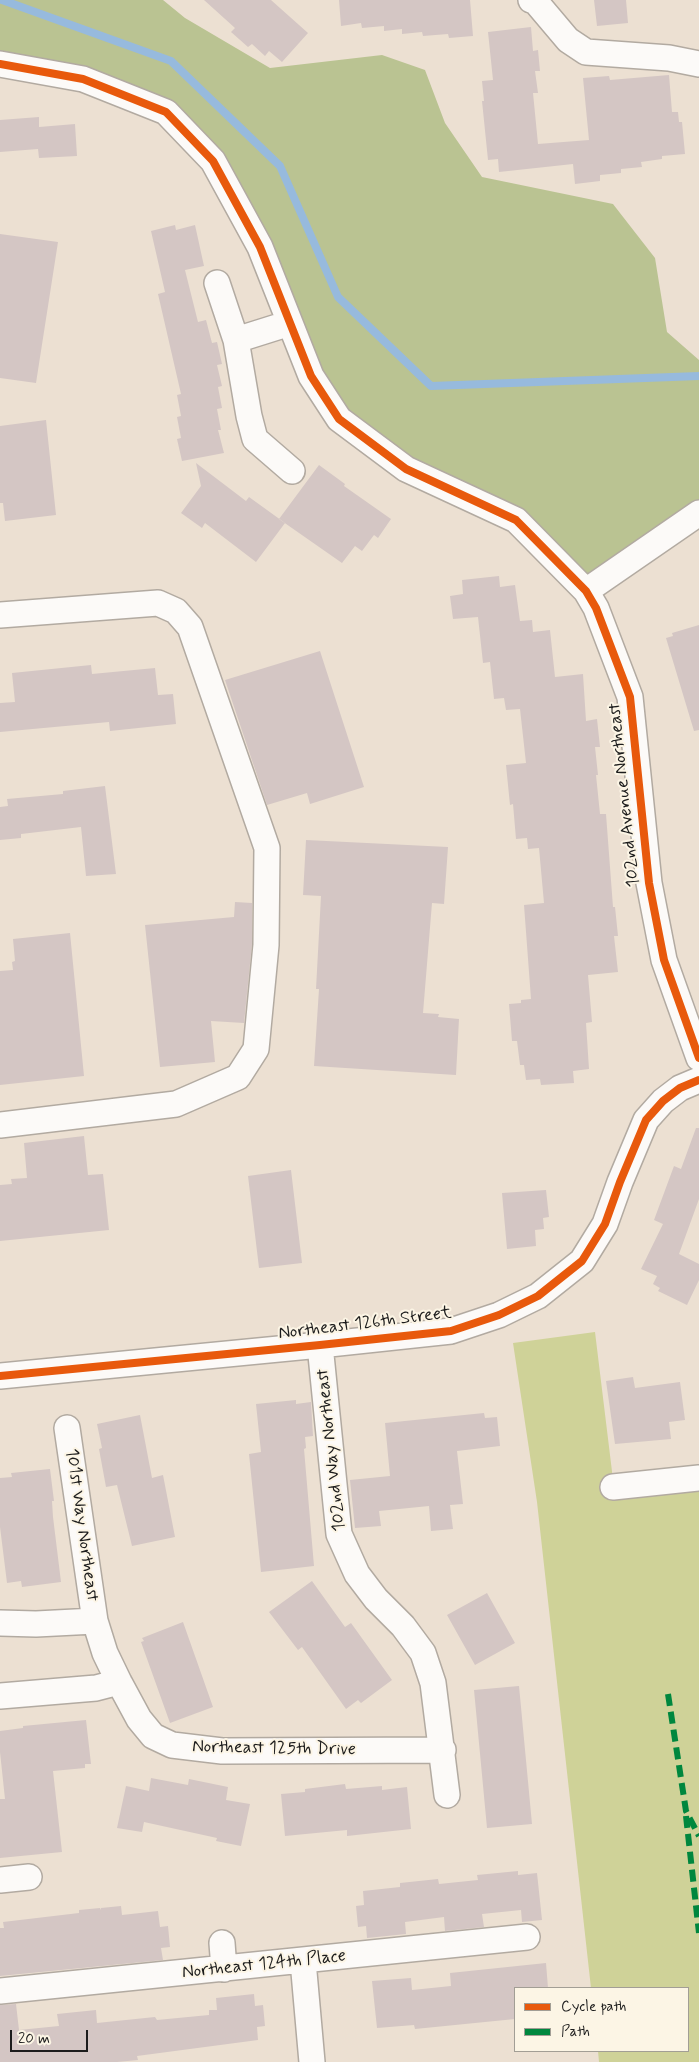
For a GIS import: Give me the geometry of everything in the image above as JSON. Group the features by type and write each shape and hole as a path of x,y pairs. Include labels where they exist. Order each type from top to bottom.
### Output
{"street":[{"path":"531,0 535,1 568,40 586,52 669,58 699,64"},
{"name":"102nd Avenue Northeast","path":"0,64 83,79 166,112 213,161 260,248 311,376 339,419 406,469 516,520 586,591 596,608 630,697 651,893 664,960 699,1058"},
{"path":"216,283 236,340 248,416 255,439 292,471"},
{"path":"236,340 290,322"},
{"path":"586,591 699,513"},
{"path":"0,615 158,603 176,611 190,626 267,848 266,945 256,1049 238,1076 176,1104 0,1125"},
{"name":"Northeast 126th Street","path":"0,1376 451,1331 499,1315 538,1296 582,1261 605,1224 646,1120 663,1101 680,1088 699,1080"},
{"name":"102nd Way Northeast","path":"320,1345 339,1534 357,1574 376,1599 403,1626 423,1653 433,1684 447,1795"},
{"name":"101st Way Northeast","path":"67,1428 95,1621"},
{"path":"613,1487 699,1478"},
{"path":"0,1623 36,1624 95,1621"},
{"name":"Northeast 125th Drive","path":"95,1621 105,1653 138,1719 152,1736 172,1745 222,1751 442,1750"},
{"path":"0,1696 96,1688 119,1682"},
{"path":"0,1880 29,1877"},
{"name":"Northeast 124th Place","path":"0,1991 527,1937"},
{"path":"222,1943 224,1969"},
{"path":"303,1961 312,2062"}],"green space":[{"path":"0,0 163,0 185,18 270,68 382,55 425,70 445,123 482,177 613,204 655,258 667,332 699,360 699,513 586,591 516,520 339,419 260,247 166,112 0,64"},
{"path":"595,1332 615,1496 699,1487 699,2062 599,2062 598,2052 689,2052 689,1987 591,1987 537,1502 513,1343"}],"building":[{"path":"204,0 271,0 308,33 282,62 269,51 265,56 252,44 248,47 231,32 235,28"},
{"path":"339,0 470,0 473,36 449,38 448,34 423,36 422,32 402,34 402,29 384,31 384,26 362,28 361,23 341,26"},
{"path":"594,0 626,0 628,23 597,26"},
{"path":"531,27 533,51 538,50 540,71 535,71 538,93 533,93 538,144 589,140 583,78 609,76 610,80 669,75 672,112 678,112 679,122 682,122 685,154 662,156 662,159 641,162 642,167 621,169 621,173 600,175 600,181 575,184 573,164 499,172 498,159 488,160 482,101 484,101 482,81 493,80 488,32"},
{"path":"39,117 39,127 75,124 77,156 39,158 38,149 0,152 0,120"},
{"path":"175,225 176,230 195,225 204,266 185,270 198,322 206,320 212,343 217,342 222,364 217,365 222,386 218,387 222,408 217,409 221,430 218,430 224,453 182,461 177,439 181,438 177,417 181,416 177,395 181,394 158,294 165,292 151,231"},
{"path":"0,234 58,242 36,383 0,378"},
{"path":"46,420 56,515 5,521 3,503 0,503 0,426"},
{"path":"196,463 246,501 249,497 285,523 256,562 205,523 202,528 181,513 201,486"},
{"path":"319,465 345,484 344,486 391,519 378,538 374,535 362,551 355,546 342,563 279,519"},
{"path":"499,576 500,587 515,585 520,621 532,620 533,632 550,630 555,677 583,674 586,721 597,719 600,747 595,747 598,775 596,775 600,814 606,814 613,907 615,907 618,936 614,936 618,972 588,975 592,1022 586,1023 589,1069 573,1071 574,1083 541,1085 540,1079 526,1080 524,1065 520,1065 517,1041 512,1041 509,1004 521,1003 521,1000 531,999 524,905 544,903 539,848 528,849 527,838 516,839 513,804 510,805 506,765 526,763 520,709 506,710 504,698 494,699 490,662 483,663 478,617 453,619 450,596 463,594 462,580"},
{"path":"699,625 699,730 694,731 666,638 673,636 672,633"},
{"path":"320,651 364,787 310,804 307,793 267,805 225,680"},
{"path":"91,665 92,674 155,668 158,695 173,694 176,724 110,731 109,722 0,732 0,703 15,702 12,673"},
{"path":"105,786 116,874 86,876 81,827 21,834 21,838 0,840 0,807 8,806 7,799 63,794 63,791"},
{"path":"306,840 448,847 444,904 432,903 423,1013 439,1014 438,1017 459,1019 456,1075 314,1066 319,989 316,989 321,896 303,895"},
{"path":"235,902 252,903 252,944 244,1023 211,1021 215,1062 160,1067 145,925 234,917"},
{"path":"70,933 84,1076 0,1085 0,971 13,970 12,962 15,961 13,939"},
{"path":"696,1128 699,1128 699,1199 679,1254 699,1264 699,1280 687,1305 658,1291 660,1288 653,1284 657,1276 641,1269 663,1224 654,1220 674,1166 681,1169"},
{"path":"84,1136 88,1175 103,1174 109,1230 0,1241 0,1185 12,1184 11,1179 27,1178 24,1143"},
{"path":"291,1170 302,1263 259,1268 248,1176"},
{"path":"546,1190 549,1217 543,1218 544,1229 535,1230 536,1246 507,1249 502,1193"},
{"path":"633,1377 635,1388 680,1382 685,1420 669,1422 671,1439 615,1444 606,1381"},
{"path":"296,1400 296,1404 311,1402 313,1436 305,1437 306,1448 304,1449 314,1566 261,1572 249,1454 261,1452 256,1404"},
{"path":"484,1413 485,1418 497,1417 500,1446 457,1451 463,1504 450,1505 453,1529 431,1531 429,1506 379,1511 381,1526 355,1528 350,1480 390,1476 385,1423"},
{"path":"140,1415 152,1478 163,1475 175,1537 132,1546 117,1485 106,1487 99,1449 102,1448 97,1424"},
{"path":"50,1469 54,1501 52,1501 53,1517 61,1582 22,1587 21,1581 7,1583 0,1527 0,1478 12,1477 11,1473"},
{"path":"312,1581 345,1627 351,1623 392,1680 361,1703 358,1700 346,1709 302,1647 298,1650 269,1612"},
{"path":"487,1593 515,1643 475,1665 447,1615"},
{"path":"183,1622 213,1707 170,1723 141,1642 144,1641 142,1638"},
{"path":"519,1686 532,1824 487,1828 474,1690"},
{"path":"86,1720 91,1764 85,1764 85,1768 53,1771 62,1852 0,1858 0,1799 5,1799 0,1752 0,1731 23,1728 23,1726"},
{"path":"151,1778 188,1785 189,1779 228,1787 226,1800 250,1804 241,1846 216,1841 217,1838 144,1822 142,1832 117,1828 126,1786 149,1791"},
{"path":"345,1784 346,1789 382,1786 382,1790 407,1787 411,1829 347,1836 347,1830 285,1836 281,1794 305,1792 305,1789"},
{"path":"518,1871 518,1875 537,1873 542,1920 522,1922 521,1910 482,1914 484,1927 445,1931 444,1917 405,1922 406,1934 367,1938 366,1926 358,1927 356,1906 364,1905 363,1891 400,1887 400,1883 438,1879 439,1884 478,1880 477,1875"},
{"path":"121,1906 122,1915 158,1911 160,1927 168,1926 170,1947 161,1948 163,1960 0,1976 0,1928 4,1928 3,1922 79,1913 79,1910 100,1908 100,1910 101,1908"},
{"path":"546,1963 548,1987 514,1987 514,2019 415,2029 414,2025 377,2028 372,1981 411,1978 412,1990 451,1986 450,1973"},
{"path":"254,1994 255,2006 263,2005 265,2026 257,2027 258,2040 137,2056 138,2060 117,2062 0,2062 0,2005 16,2004 19,2030 59,2026 57,2014 96,2010 97,2023 155,2017 157,2020 209,2015 209,2010 217,2010 216,1998"}],"waterway":[{"path":"2,0 171,61 280,166 338,297 431,386 699,376"}],"marked path":[{"path":"668,1694 686,1811 699,1836"},
{"path":"686,1816 699,1933"}],"cycle path":[{"path":"0,64 83,79 166,112 213,161 260,247 311,376 339,419 406,469 516,520 586,591 596,608 630,697 649,883 664,960 699,1058"},
{"path":"0,1376 451,1331 499,1315 538,1296 582,1261 605,1224 646,1120 663,1101 680,1088 699,1080"}]}
